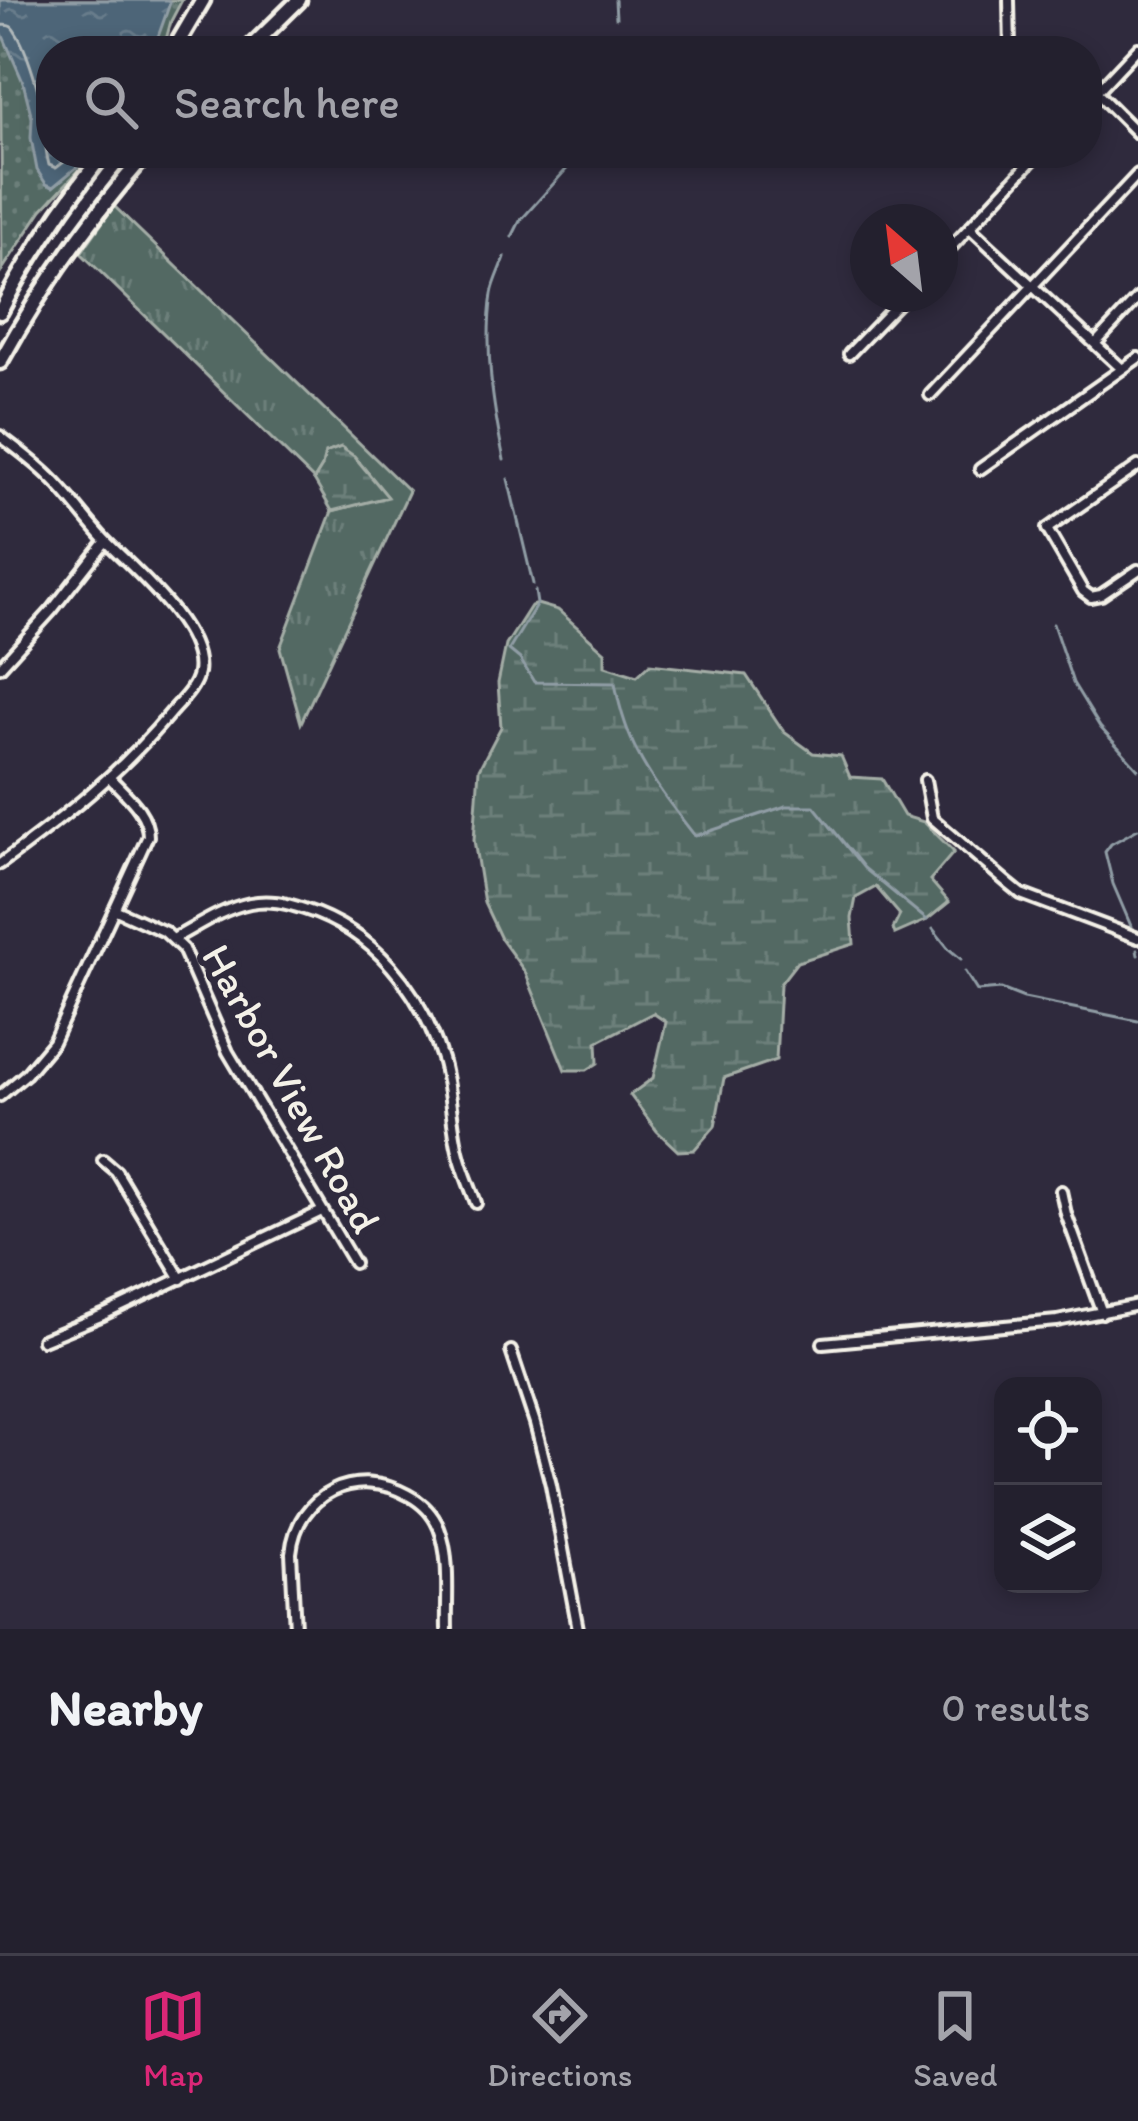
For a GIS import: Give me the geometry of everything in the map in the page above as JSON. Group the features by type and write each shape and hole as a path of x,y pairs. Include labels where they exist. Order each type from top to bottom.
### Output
{"highway":[{"path":"182,36 203,0"},
{"path":"260,36 289,3"},
{"path":"0,312 55,217 93,168"},
{"path":"0,362 95,212 134,168"}],"street":[{"path":"1009,0 1010,36"},
{"path":"1102,87 1138,48"},
{"path":"1102,99 1138,134"},
{"path":"958,240 1026,168"},
{"path":"930,395 1138,173"},
{"path":"970,228 1122,369"},
{"path":"1095,344 1138,298"},
{"path":"849,354 890,312"},
{"path":"980,469 1138,358"},
{"path":"0,436 50,476 106,541 147,579 190,638 198,671 192,686 111,779 0,864"},
{"path":"1138,466 1047,529 1091,597 1138,570"},
{"path":"0,668 106,541"},
{"path":"0,1096 53,1042 149,830 140,810 111,779"},
{"path":"925,780 932,818 1007,884 1138,938"},
{"path":"175,938 226,910 254,902 283,902 346,927 383,956 423,1010 443,1062 458,1153 476,1203"},
{"name":"Harbor View Road","path":"114,909 175,938 183,949 228,1052 354,1263"},
{"path":"103,1160 116,1172 181,1279"},
{"path":"1061,1191 1102,1313"},
{"path":"42,1340 322,1211"},
{"path":"823,1343 1028,1324 1138,1305"},
{"path":"511,1351 551,1484 578,1629"},
{"path":"295,1629 292,1541 300,1523 316,1502 334,1490 376,1482 418,1501 439,1527 448,1629"}],"green space":[{"path":"0,0 182,0 167,36 36,36 36,168 81,168 42,210 2,270"},
{"path":"114,206 409,491 301,723 280,648 332,511 387,496 354,456 325,453 314,480 81,253"},
{"path":"341,447 388,497 332,511 314,480 325,453"},
{"path":"537,604 558,610 605,652 605,666 637,676 650,664 746,675 784,732 813,753 841,756 850,777 882,779 904,816 924,822 954,852 930,880 949,902 927,920 895,934 900,915 876,887 856,898 854,944 797,962 780,984 776,1060 724,1078 715,1126 694,1150 678,1151 630,1095 653,1078 666,1022 653,1013 597,1042 598,1063 587,1070 565,1070 525,972 501,939 484,903 474,840 479,769 501,727 498,683 506,645"}],"water":[{"path":"0,0 170,3 158,36 36,36 36,165 23,82 0,29"},
{"path":"37,168 76,168 53,187"}],"waterway":[{"path":"615,0 616,18"},
{"path":"512,237 520,221 568,168"},
{"path":"504,460 489,336 492,294 505,257"},
{"path":"508,479 533,584"},
{"path":"535,591 537,604 509,650 534,682 615,683 635,747 695,836 786,806 814,806 864,868 927,920"},
{"path":"1053,624 1073,683 1100,727 1138,769"},
{"path":"1131,926 1105,852 1138,829"},
{"path":"933,929 961,959"},
{"path":"1137,950 1138,955"},
{"path":"965,972 977,991 1001,989 1138,1021"}]}
